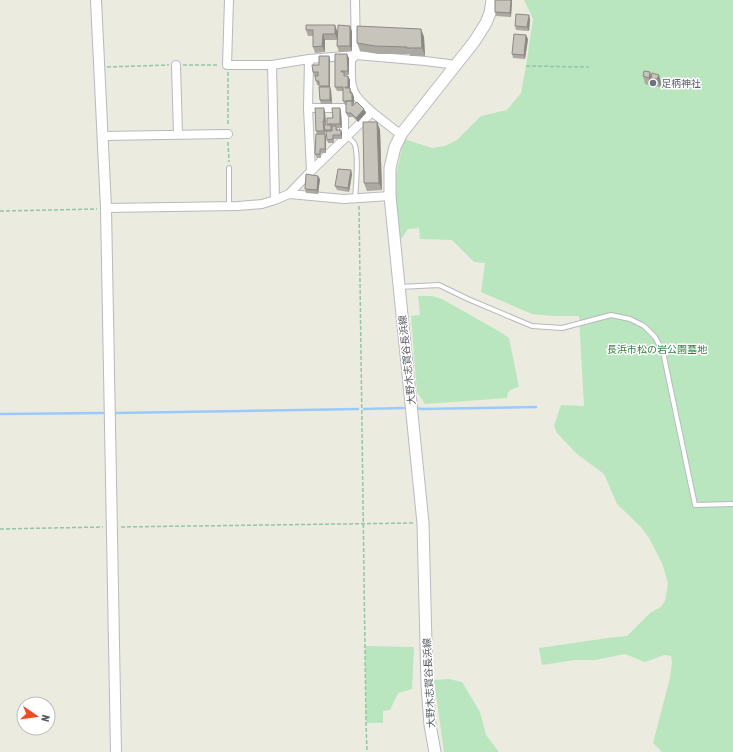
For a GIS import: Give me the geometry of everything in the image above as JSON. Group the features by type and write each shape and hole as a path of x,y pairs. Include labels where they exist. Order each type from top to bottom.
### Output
{"main road":[{"name":"大野木志賀谷長浜線","path":"435,752 430,725 427,685 423,523 390,196 390,168 395,147 402,133 474,42 486,23 490,13 492,0"}],"street":[{"path":"96,0 106,208 116,752"},
{"path":"229,0 227,65 272,65 356,54 425,61 454,66"},
{"path":"355,0 356,54 351,60 352,84 354,92 357,98 372,112 396,131 402,133"},
{"path":"309,59 308,108 311,171"},
{"path":"176,65 178,134"},
{"path":"272,65 275,200"},
{"path":"308,108 344,108 344,131 346,137"},
{"path":"106,208 229,206 262,204 275,200 289,194 372,112"},
{"path":"103,136 228,134"},
{"path":"289,194 344,199 390,196"}],"lane":[{"path":"346,137 355,144 356,149 357,198"},
{"path":"229,168 229,206"},
{"path":"399,287 439,285 532,326 562,328 611,315 630,319 644,326 655,337 663,352 695,505 733,504"}],"path":[{"path":"100,67 227,65 229,168"},
{"path":"526,66 589,67"},
{"path":"357,198 367,752"},
{"path":"0,211 106,208"},
{"path":"0,529 423,523"}],"green space":[{"name":"長浜市松の岩公園墓地","path":"524,0 733,0 733,752 662,752 653,743 670,678 672,662 671,656 664,655 645,662 625,654 595,660 575,660 542,665 539,648 627,636 650,613 661,607 665,601 668,583 662,563 649,538 641,527 617,504 604,474 577,454 557,433 554,426 561,405 584,406 579,316 532,314 481,292 485,263 474,262 452,240 420,239 419,228 408,229 402,238 399,238 396,214 396,175 404,139 432,148 445,146 457,140 481,116 507,110 521,93 526,66 533,19"},
{"path":"418,296 432,296 442,299 509,338 519,387 512,389 507,395 507,398 425,404 417,392 411,316 420,315"},
{"path":"365,646 414,647 412,689 398,693 390,710 383,711 383,723 366,723"},
{"path":"449,679 462,682 480,712 486,735 499,752 444,752 434,680"}],"building":[{"path":"495,0 511,0 510,13 495,12"},
{"path":"516,14 529,15 527,27 515,26"},
{"path":"306,25 335,25 335,34 323,34 322,46 313,47 313,30 306,30"},
{"path":"338,25 350,26 350,46 337,46"},
{"path":"357,26 421,29 422,48 375,46 357,43"},
{"path":"514,34 526,35 524,55 512,54"},
{"path":"335,54 347,54 348,71 341,72 344,72 344,76 348,76 348,87 345,88 350,88 350,93 352,93 352,101 343,101 343,87 335,87"},
{"path":"319,56 329,56 329,86 319,86 319,81 316,81 315,76 318,76 318,72 313,72 312,65 319,65"},
{"path":"644,71 650,72 649,78 643,76"},
{"path":"652,73 659,75 657,79 651,78"},
{"path":"319,87 330,87 330,100 320,100"},
{"path":"346,101 352,101 352,106 357,102 364,109 356,118 351,113 346,113"},
{"path":"315,108 324,108 324,131 316,131"},
{"path":"332,108 340,108 340,124 327,124 327,118 333,118"},
{"path":"363,122 377,122 379,183 364,183"},
{"path":"324,125 331,125 331,130 325,130"},
{"path":"332,126 336,126 336,130 341,130 341,135 333,135 333,139 327,140 326,131 332,131"},
{"path":"316,134 325,134 325,149 320,149 320,154 315,154"},
{"path":"338,169 351,170 348,188 335,186"},
{"path":"306,174 318,176 317,190 305,189"}],"waterway":[{"path":"415,408 536,407"},
{"path":"364,409 404,408"},
{"path":"116,413 358,409"},
{"path":"0,414 103,413"}],"place":[{"name":"足柄神社","path":"653,83"}]}
